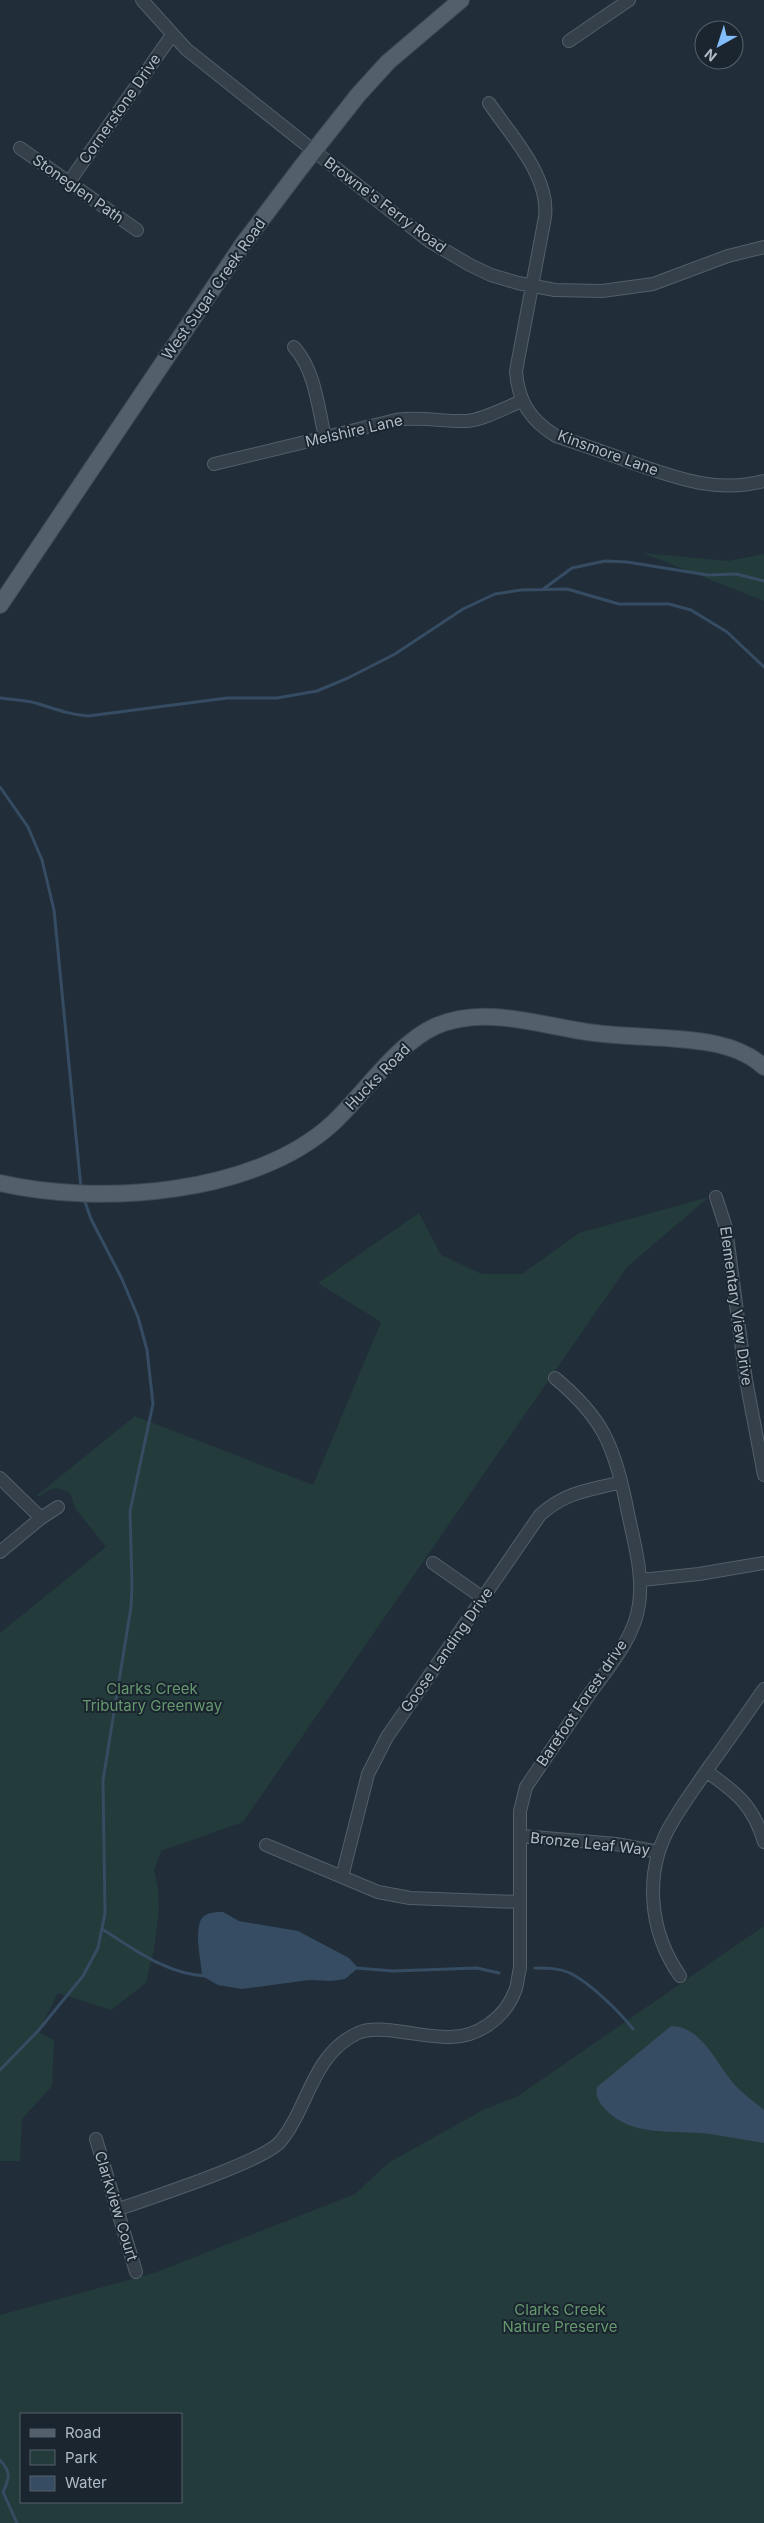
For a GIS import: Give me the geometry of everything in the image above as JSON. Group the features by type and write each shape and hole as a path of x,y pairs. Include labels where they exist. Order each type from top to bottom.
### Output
{"main road":[{"name":"West Sugar Creek Road","path":"0,605 243,244 358,95 388,62 460,0"},
{"name":"Hucks Road","path":"0,1183 18,1187 91,1193 191,1186 225,1179 277,1160 312,1140 331,1125 400,1052 418,1037 435,1026 461,1018 498,1017 596,1033 707,1042 745,1053 764,1067"}],"street":[{"name":"Browne's Ferry Road","path":"142,0 172,35 314,151 449,254 491,274 532,286 579,292 630,288 676,277 728,256 764,247"},
{"path":"569,41 629,0"},
{"name":"Cornerstone Drive","path":"69,182 172,35"},
{"name":"Kinsmore Lane","path":"489,103 539,176 546,194 545,216 516,371 522,401 533,418 556,436 678,479 723,486 764,480"},
{"name":"Stoneglen Path","path":"20,148 137,230"},
{"path":"294,347 306,362 325,437"},
{"name":"Melshire Lane","path":"214,464 409,418 466,421 481,418 522,401"},
{"name":"Elementary View Drive","path":"716,1197 726,1228 746,1380 764,1475"},
{"name":"Barefoot Forest drive","path":"520,1902 520,1811 526,1787 621,1648 639,1606 641,1580 612,1446 597,1421 574,1394 556,1378"},
{"path":"0,1478 41,1518"},
{"name":"Goose Landing Drive","path":"342,1877 368,1774 387,1737 540,1515 555,1502 568,1495 621,1482"},
{"path":"0,1552 41,1518 58,1507"},
{"path":"641,1580 699,1574 764,1563"},
{"path":"433,1564 483,1598"},
{"path":"680,1976 668,1957 654,1913 653,1885 659,1852 672,1822 764,1689"},
{"path":"706,1772 736,1792 746,1803 758,1820 764,1842"},
{"name":"Bronze Leaf Way","path":"521,1836 599,1842 659,1852"},
{"path":"119,2209 256,2158 278,2144 290,2127 319,2068 336,2047 359,2032 386,2030 449,2038 472,2034 493,2023 516,1990 520,1968 520,1902 410,1898 378,1892 266,1845"},
{"name":"Clarkview Court","path":"96,2139 119,2209 136,2272"}],"green space":[{"path":"643,553 728,561 764,554 764,601"},
{"name":"Clarks Creek Tributary Greenway","path":"709,1197 627,1267 243,1822 161,1851 154,1870 158,1888 159,1909 154,1950 146,1983 111,2010 58,1993 38,2032 54,2040 52,2086 22,2119 20,2161 0,2161 0,1633 106,1547 75,1508 70,1493 55,1488 40,1496 36,1496 135,1416 313,1485 381,1322 318,1283 419,1213 441,1255 482,1274 522,1274 579,1233"},
{"name":"Clarks Creek Nature Preserve","path":"764,1926 764,2523 0,2523 0,2315 154,2273 355,2194 388,2163 483,2110 518,2096"}],"water":[{"path":"216,1912 223,1912 239,1921 298,1931 349,1958 358,1968 345,1979 331,1981 309,1980 242,1989 218,1985 202,1976 198,1942 202,1918"},
{"path":"671,2026 692,2032 700,2039 735,2085 764,2110 764,2143 710,2134 640,2129 615,2118 602,2106 597,2096 597,2087"}],"waterway":[{"path":"542,590 572,568 605,561 627,562 708,575 736,574 764,581"},
{"path":"0,698 30,702 69,713 88,716 227,698 277,698 317,691 348,678 395,654 463,609 495,594 521,590 567,589 619,604 669,604 691,610 727,632 764,667"},
{"path":"0,787 28,827 42,860 54,910 81,1188"},
{"path":"0,2070 38,2031 83,1976 98,1948 105,1913 103,1780 131,1607 130,1511 153,1404 147,1350 138,1317 121,1277 91,1219 84,1199"},
{"path":"102,1929 164,1966 177,1971 205,1976"},
{"path":"356,1968 393,1971 477,1968 499,1973"},
{"path":"535,1968 549,1968 570,1973 604,1998 633,2029"},
{"path":"0,2460 8,2472 7,2483 3,2492 17,2523"}]}
